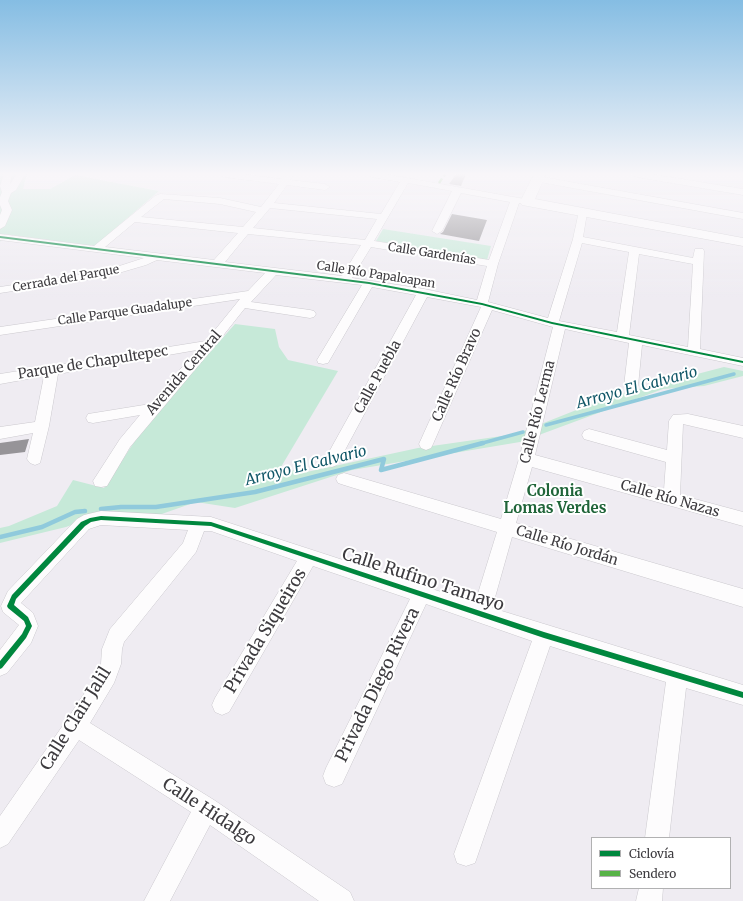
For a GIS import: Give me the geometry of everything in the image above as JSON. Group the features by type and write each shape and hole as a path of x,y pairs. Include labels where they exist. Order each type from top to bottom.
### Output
{"street":[{"path":"95,250 136,216"},
{"path":"217,264 256,216"},
{"path":"346,279 382,217 371,216"},
{"path":"438,231 445,216"},
{"name":"Calle Río Bravo","path":"426,444 485,305 493,264 514,216"},
{"name":"Calle Río Lerma","path":"481,614 527,459 556,324 578,239 581,216"},
{"path":"604,216 743,242"},
{"name":"Calle Gardenías","path":"132,219 367,243 493,264"},
{"name":"Calle Río Papaloapan","path":"0,237 95,250 346,279 424,292 485,305 556,324 743,362"},
{"path":"578,239 634,250 699,257 694,352"},
{"path":"622,337 634,250"},
{"name":"Cerrada del Parque","path":"0,290 105,274 142,263 154,257"},
{"name":"Avenida Central","path":"101,481 125,443 273,270"},
{"path":"323,360 369,283"},
{"name":"Calle Puebla","path":"332,461 424,292"},
{"name":"Calle Parque Guadalupe","path":"0,331 247,299 310,314"},
{"path":"630,386 636,340"},
{"name":"Parque de Chapultepec","path":"0,379 210,344"},
{"path":"35,459 52,370"},
{"path":"93,418 154,408"},
{"path":"672,499 678,419 688,419 743,432"},
{"path":"0,433 42,426"},
{"path":"589,435 674,458"},
{"name":"Calle Río Nazas","path":"527,459 743,519"},
{"name":"Calle Río Jordán","path":"344,479 743,598"},
{"name":"Calle Rufino Tamayo","path":"0,666 24,636 29,626 26,619 10,606 11,600 78,530 90,520 101,518 212,524 544,635 743,695"},
{"name":"Calle Clair Jalil","path":"0,836 76,726 110,669 112,649 117,636 190,547 199,523"},
{"name":"Privada Siqueiros","path":"222,705 309,557"},
{"name":"Privada Diego Rivera","path":"334,776 422,594"},
{"path":"466,854 544,635"},
{"path":"657,837 677,676"},
{"name":"Calle Hidalgo","path":"76,726 206,808 341,901"},
{"path":"157,901 206,808"},
{"path":"649,901 651,889"}],"green space":[{"path":"0,216 130,216 95,246 3,234 0,242"},
{"path":"383,229 491,246 487,260 376,241"},
{"path":"235,324 275,329 279,347 288,360 338,371 281,467 302,473 418,448 516,434 609,397 724,367 743,371 743,376 704,386 663,389 520,442 352,470 235,508 196,502 156,516 103,514 66,527 0,543 0,528 9,526 57,506 73,480 104,488 146,424"}],"building":[{"path":"451,216 464,216 487,220 479,241 440,234 443,232"},
{"path":"29,439 25,452 0,455 0,443"}],"waterway":[{"name":"Arroyo El Calvario","path":"546,425 734,374"},
{"name":"Arroyo El Calvario","path":"479,444 523,432"},
{"name":"Arroyo El Calvario","path":"101,509 121,507 156,507 255,492 384,459 381,470 483,443"},
{"name":"Arroyo El Calvario","path":"0,537 42,527 75,512 85,511"}],"cycle path":[{"path":"0,237 369,283 482,304 552,323 743,362"},
{"path":"0,666 24,636 29,626 26,619 10,606 14,597 83,524 90,520 101,518 211,524 544,635 743,695"}],"district":[{"name":"Colonia Lomas Verdes","path":"555,500"}]}
